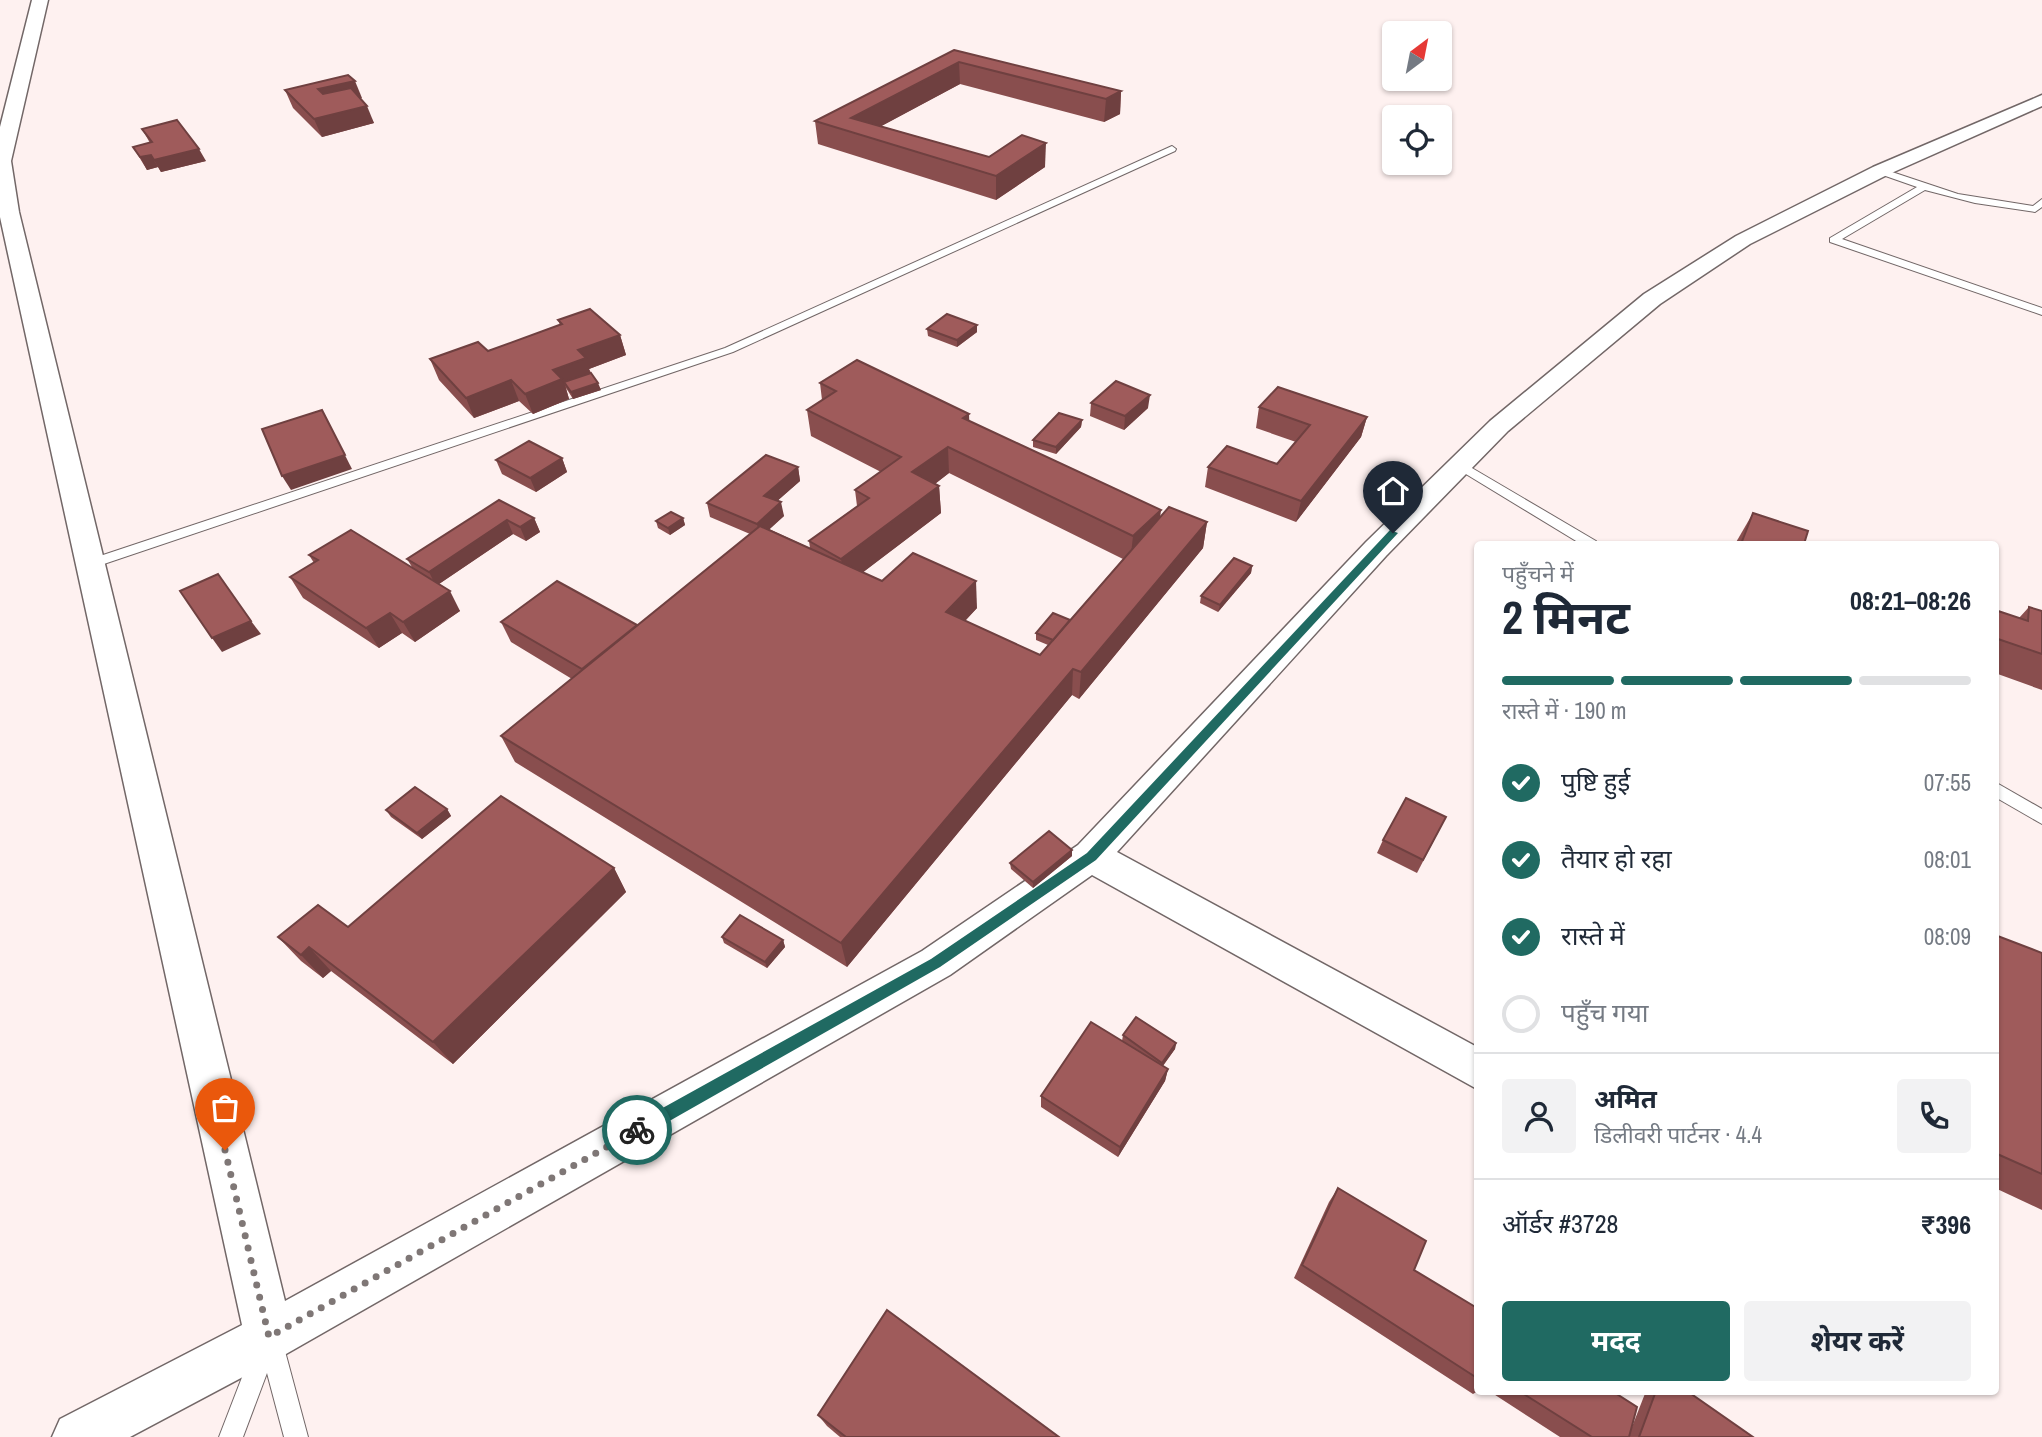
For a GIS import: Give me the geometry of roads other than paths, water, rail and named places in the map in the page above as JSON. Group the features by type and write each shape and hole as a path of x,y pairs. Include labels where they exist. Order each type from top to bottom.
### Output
{"street":[{"path":"40,0 1,161 4,198 269,1337"},
{"path":"78,1437 269,1337 936,963 1091,856 1367,559 1499,426 1652,299 1743,240 1880,171 2042,100"},
{"path":"1091,856 1474,1067"}],"lane":[{"path":"90,564 729,350 1172,149"},
{"path":"1880,171 1924,187 1994,206 2035,209 2042,202"},
{"path":"1924,187 1834,240 2042,312"},
{"path":"1460,465 1586,541"},
{"path":"1999,791 2042,817"},
{"path":"231,1437 269,1337"},
{"path":"269,1337 296,1437"}]}
